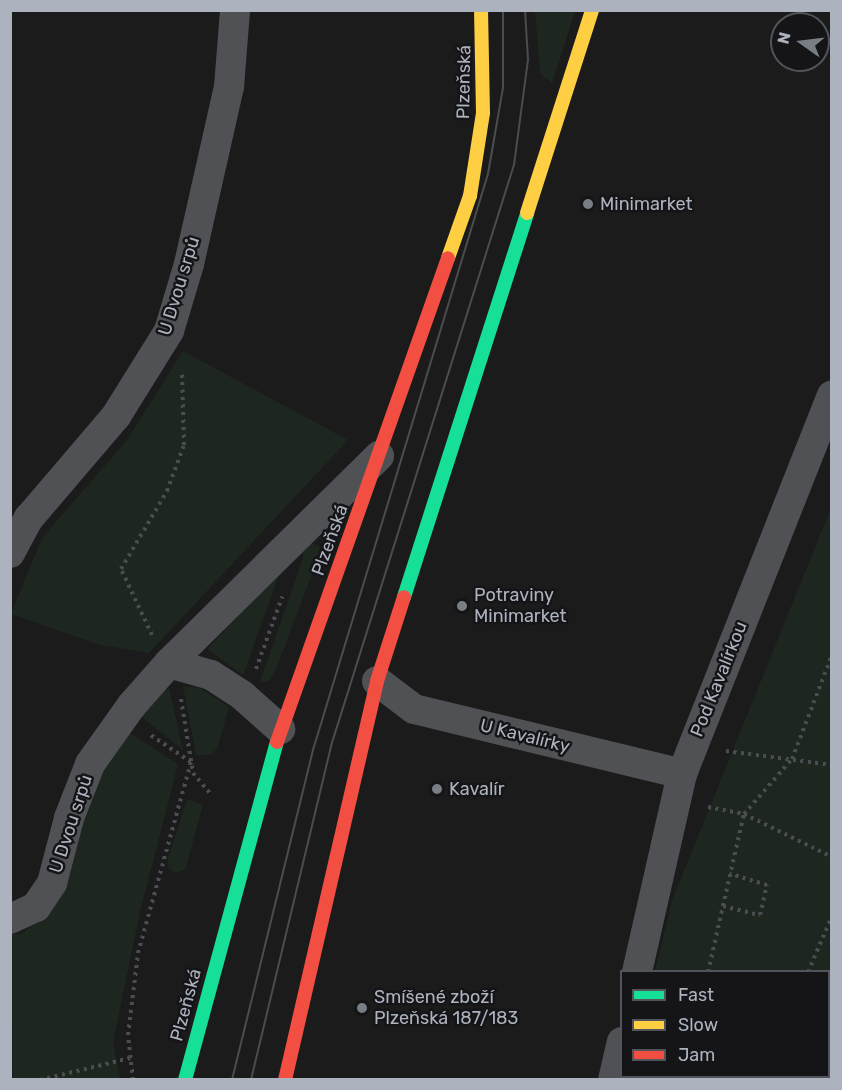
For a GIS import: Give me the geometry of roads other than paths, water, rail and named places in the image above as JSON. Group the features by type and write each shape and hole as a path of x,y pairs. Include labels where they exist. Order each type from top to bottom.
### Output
{"main road":[{"name":"Plzeňská","path":"185,1080 280,729 380,455 470,196 483,113 481,10"},
{"path":"285,1080 377,681 592,10"}],"street":[{"name":"U Dvou srpů","path":"10,553 29,518 116,416 169,331 189,264 228,87 235,10"},
{"name":"Pod Kavalírkou","path":"637,970 687,760 831,396"},
{"name":"U Dvou srpů","path":"10,919 36,907 52,883 69,818 90,764 132,705 169,663 380,455"},
{"path":"169,663 212,675 243,696 280,729"},
{"name":"U Kavalírky","path":"377,681 414,709 687,760"},
{"path":"613,1080 620,1047"}],"tram line":[{"path":"232,1080 314,747 488,174 503,88 503,10"},
{"path":"251,1080 331,746 514,165 528,60 525,10"}],"place":[{"name":"Minimarket","path":"588,204"},
{"name":"Potraviny Minimarket","path":"462,606"},
{"name":"Kavalír","path":"437,789"},
{"name":"Smíšené zboží Plzeňská 187/183","path":"362,1008"}]}
